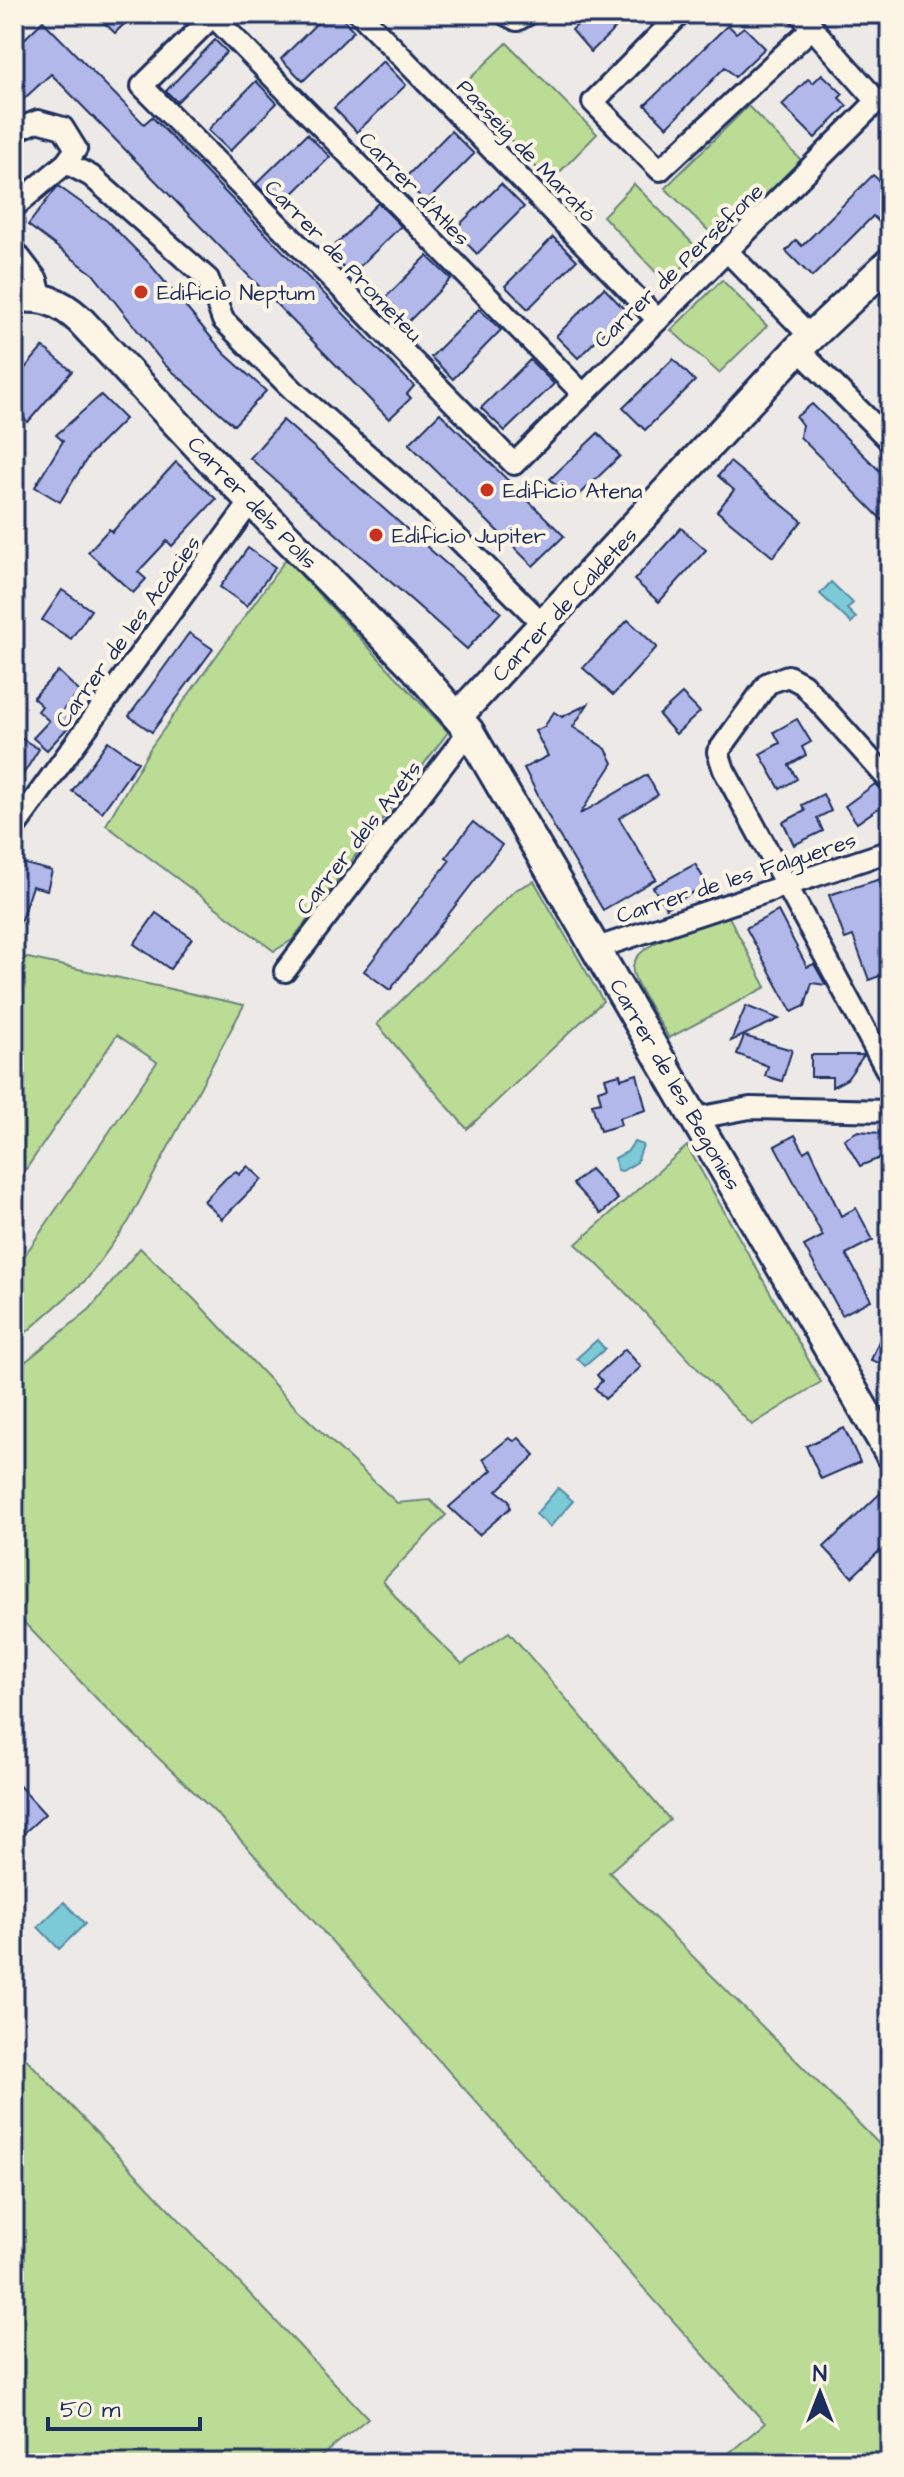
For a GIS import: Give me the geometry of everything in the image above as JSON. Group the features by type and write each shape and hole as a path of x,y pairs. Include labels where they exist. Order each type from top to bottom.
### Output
{"street":[{"name":"Passeig de Marató","path":"360,14 658,320"},
{"path":"505,14 517,20 528,14"},
{"path":"680,14 593,102 660,170 806,21"},
{"name":"Carrer de Prometeu","path":"214,15 142,86 514,464"},
{"name":"Carrer d'Atles","path":"214,15 582,393"},
{"name":"Carrer de Persèfone","path":"514,464 877,101 806,21"},
{"path":"14,131 38,121 63,128 76,149 66,163 14,207"},
{"path":"66,163 91,176 208,279 223,320 294,391 419,500 545,626"},
{"name":"Carrer dels Polls","path":"14,250 37,280 28,298 66,306 464,724"},
{"path":"728,252 890,441"},
{"name":"Carrer de Caldetes","path":"464,724 545,626 804,343 890,262"},
{"name":"Carrer de les Acàcies","path":"14,828 252,500"},
{"path":"890,781 803,684 788,676 768,683 718,752 724,770 785,885 890,1076"},
{"name":"Carrer de les Begonies","path":"464,724 697,1118 890,1454"},
{"name":"Carrer dels Avets","path":"285,971 464,724"},
{"name":"Carrer de les Falgueres","path":"597,948 890,851"},
{"path":"697,1118 750,1108 890,1111"}],"green space":[{"path":"507,43 597,134 550,182 461,87"},
{"path":"748,106 801,160 719,241 665,188"},
{"path":"634,184 701,252 665,282 603,216"},
{"path":"722,280 767,326 719,373 671,330"},
{"path":"286,559 448,732 292,940 274,951 106,825 151,747"},
{"path":"534,881 603,1001 467,1129 377,1024 515,890"},
{"path":"729,917 766,987 669,1038 635,979 635,961 655,943"},
{"path":"14,955 244,1005 129,1221 87,1279 14,1343 14,1271 157,1062 117,1035 14,1187"},
{"path":"687,1146 821,1382 752,1425 576,1244"},
{"path":"140,1248 194,1299 298,1410 397,1503 430,1500 446,1515 383,1581 408,1612 462,1664 509,1632 670,1820 609,1872 890,2155 890,2463 717,2463 765,2423 220,1817 98,1700 14,1612 14,1371 90,1309"},
{"path":"14,2046 368,2418 313,2463 14,2463"}],"water":[{"path":"831,582 853,603 847,609 856,618 851,623 820,594"},
{"path":"634,1142 643,1145 637,1162 622,1171 617,1170 615,1158 627,1152"},
{"path":"597,1340 605,1349 585,1366 577,1358"},
{"path":"558,1488 573,1501 550,1527 536,1514"},
{"path":"64,1902 85,1924 59,1949 38,1927"}],"building":[{"path":"95,14 134,14 115,33"},
{"path":"326,14 338,14 354,31 303,81 281,59"},
{"path":"568,14 630,14 591,52 572,30 578,24"},
{"path":"43,21 144,124 152,117 414,386 407,394 411,398 389,419 51,74 14,108 14,49"},
{"path":"728,25 736,33 744,27 765,48 735,77 725,67 667,127 645,105"},
{"path":"215,40 227,52 177,102 166,91"},
{"path":"383,61 406,85 357,132 334,108"},
{"path":"822,74 843,94 839,98 847,106 815,138 782,105 808,79 813,83"},
{"path":"256,81 277,103 230,151 208,130"},
{"path":"451,131 474,154 426,202 403,180"},
{"path":"307,134 330,157 279,207 256,184"},
{"path":"890,174 890,213 880,223 873,216 812,277 786,251 796,240 802,246 873,175 882,183"},
{"path":"501,184 524,207 477,254 454,230"},
{"name":"Edificio Neptum","path":"58,186 107,221 149,263 224,353 266,391 234,425 164,364 93,274 28,225"},
{"path":"378,203 401,226 351,275 328,252"},
{"path":"553,237 577,260 528,309 505,286"},
{"path":"427,256 451,279 403,327 380,303"},
{"path":"604,288 626,311 578,358 556,336"},
{"path":"479,309 501,330 453,379 431,357"},
{"path":"43,347 72,371 28,422 14,410 22,398 14,391 14,381"},
{"path":"673,359 695,381 645,430 623,408"},
{"path":"530,360 554,384 505,431 481,408"},
{"path":"101,395 125,419 90,454 60,502 35,487 63,441 56,435"},
{"path":"812,404 890,481 890,528 800,437 802,425 796,417"},
{"name":"Edificio Atena","path":"440,413 564,536 533,566 409,444"},
{"name":"Edificio Jupiter","path":"283,420 501,612 467,649 250,458"},
{"path":"598,433 620,456 572,502 550,479"},
{"path":"176,462 216,499 172,546 167,541 138,572 146,579 133,593 88,552 109,529 112,532"},
{"path":"730,462 802,521 773,557 717,511 734,490 718,476"},
{"path":"681,528 706,550 659,602 634,580"},
{"path":"248,548 275,567 247,606 220,587"},
{"path":"62,590 91,610 71,639 42,620"},
{"path":"628,620 657,647 613,695 583,668"},
{"path":"189,633 213,649 152,732 129,716"},
{"path":"58,671 80,692 61,712 73,722 47,750 33,738 49,721 38,711 42,706 33,698"},
{"path":"682,694 700,712 676,734 659,715"},
{"path":"588,704 573,727 606,749 613,763 580,814 647,775 658,795 619,818 656,879 603,910 554,827 524,768 548,756 535,731 544,727 554,712 562,717"},
{"path":"797,719 811,742 802,747 806,755 789,765 797,779 780,789 760,754 780,743 774,732"},
{"path":"14,734 39,749 14,789"},
{"path":"108,741 138,762 102,812 72,791"},
{"path":"875,784 890,800 857,823 845,806"},
{"path":"823,794 831,811 817,818 823,831 794,845 783,822 805,811 802,805"},
{"path":"473,822 502,845 390,990 364,971 450,860 446,857"},
{"path":"14,861 52,871 47,890 32,886 17,932"},
{"path":"695,864 707,884 666,908 653,887"},
{"path":"890,876 890,972 869,980 853,936 845,939 829,895"},
{"path":"778,911 807,967 814,964 826,985 812,983 805,1006 792,1012 746,928"},
{"path":"156,913 192,938 170,969 134,944"},
{"path":"746,1006 779,1019 731,1041"},
{"path":"744,1036 792,1050 782,1081 765,1076 768,1066 737,1054"},
{"path":"811,1055 864,1055 847,1079 832,1087 832,1077 811,1077"},
{"path":"620,1074 621,1079 637,1074 646,1110 619,1118 621,1125 600,1131 592,1104 601,1102 598,1090 608,1087 605,1078"},
{"path":"858,1131 890,1134 890,1154 860,1166 844,1139"},
{"path":"795,1135 804,1152 810,1148 841,1216 856,1208 873,1240 846,1254 871,1300 842,1315 804,1246 823,1236 775,1146"},
{"path":"248,1166 262,1179 222,1219 204,1201 226,1178 236,1171 239,1175"},
{"path":"590,1169 618,1199 601,1214 573,1184"},
{"path":"890,1315 890,1367 871,1360"},
{"path":"625,1349 641,1367 605,1399 595,1388 602,1381 597,1375"},
{"path":"844,1428 860,1462 821,1479 806,1446"},
{"path":"509,1438 514,1441 519,1438 535,1455 497,1491 509,1500 510,1508 479,1535 449,1507 492,1470 483,1459"},
{"path":"890,1484 890,1541 852,1577 824,1547"},
{"path":"14,1780 45,1814 14,1842"}],"place":[{"name":"Edificio Neptum","path":"141,292"},
{"name":"Edificio Atena","path":"487,490"},
{"name":"Edificio Jupiter","path":"376,535"}]}
